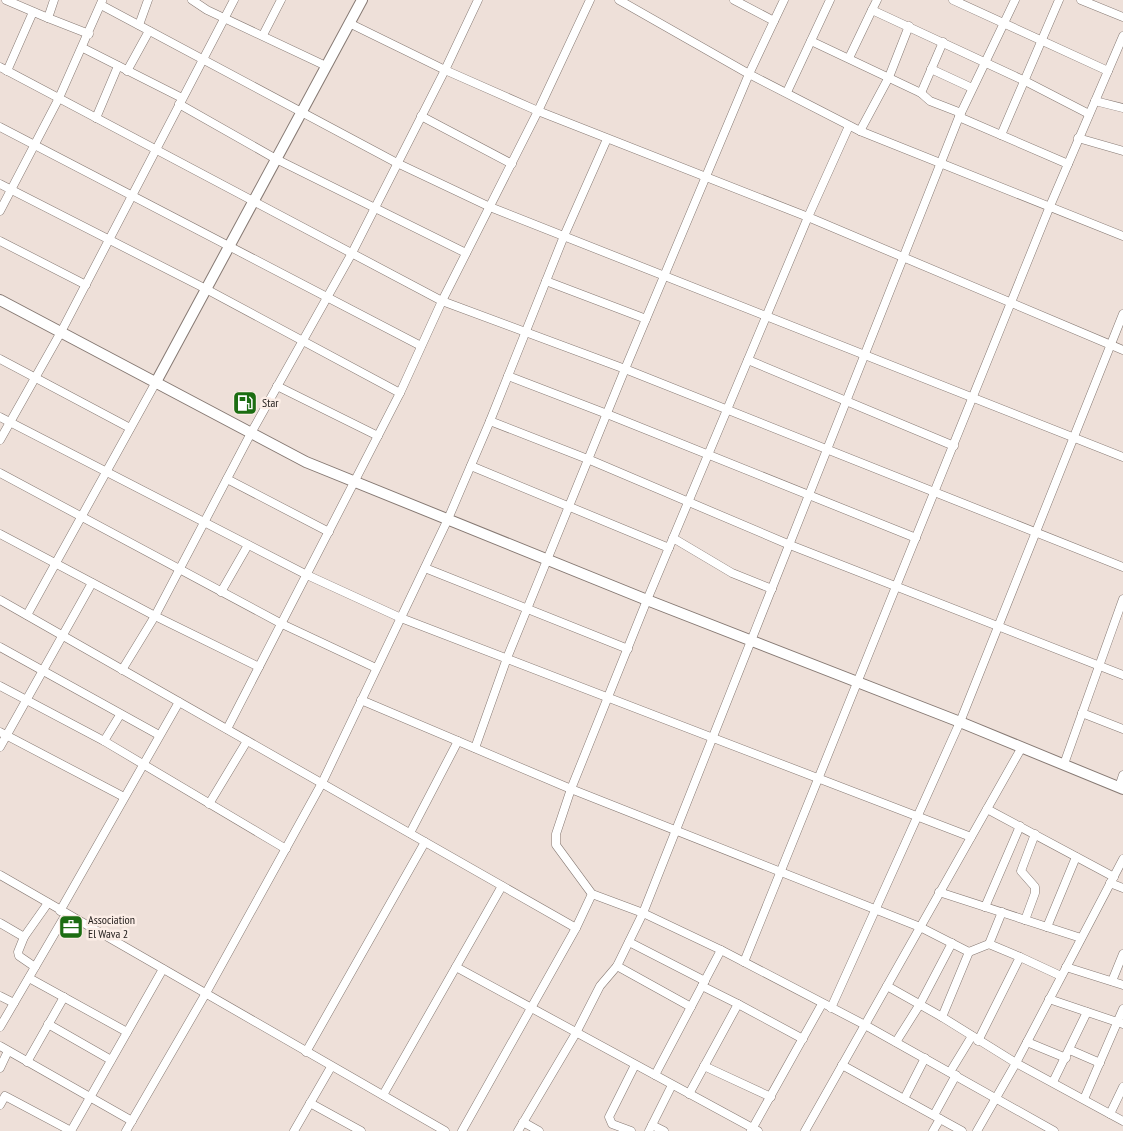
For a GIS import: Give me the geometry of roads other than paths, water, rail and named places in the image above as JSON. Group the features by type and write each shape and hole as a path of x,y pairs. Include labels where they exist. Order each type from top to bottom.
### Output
{"street":[{"path":"6,0 88,34"},
{"path":"48,18 54,0"},
{"path":"139,25 148,0"},
{"path":"192,0 199,6 326,66"},
{"path":"0,440 86,285 234,0"},
{"path":"263,35 282,0"},
{"path":"27,615 156,382 362,0"},
{"path":"122,670 155,616 226,479 352,253 445,70 478,0"},
{"path":"227,729 356,482 400,393 442,301 538,111 590,0"},
{"path":"619,0 749,74 848,126 1123,236"},
{"path":"734,0 774,21"},
{"path":"474,748 507,658 590,460 625,369 749,74 784,0"},
{"path":"786,92 830,0"},
{"path":"849,58 877,0"},
{"path":"952,0 966,3 1004,24 1108,71"},
{"path":"518,1131 576,1033 600,986 617,966 644,913 960,115 1015,0"},
{"path":"1001,135 1026,81 1059,0"},
{"path":"1081,0 1123,18"},
{"path":"0,211 59,98 102,2 149,31 397,163 490,208 665,274 1123,457"},
{"path":"872,10 1026,81 1089,114"},
{"path":"33,12 3,69 442,301 625,369 1123,567"},
{"path":"349,23 445,70 538,111 808,216 1123,350"},
{"path":"860,131 889,77 909,26"},
{"path":"127,71 149,31"},
{"path":"744,962 816,778 935,493 1050,206 1123,36"},
{"path":"811,41 889,77 921,93 930,101 1001,135 1068,164"},
{"path":"921,93 943,42"},
{"path":"83,48 181,101 276,159 466,253"},
{"path":"96,118 118,66"},
{"path":"931,69 972,88"},
{"path":"1095,102 1123,108"},
{"path":"422,116 512,164"},
{"path":"848,126 808,216 647,600 571,789 556,834 556,846 592,894 644,913 721,950 865,1025 1054,1131"},
{"path":"0,127 421,346"},
{"path":"1078,138 1123,151"},
{"path":"126,1131 206,993 322,783 448,519 490,421 564,236 607,139"},
{"path":"0,184 206,289 400,393"},
{"path":"0,241 86,285"},
{"path":"546,281 646,319"},
{"path":"0,300 294,456 647,600 857,681 1121,788 1123,775"},
{"path":"831,1008 960,722 1123,314"},
{"path":"0,359 130,428"},
{"path":"748,360 954,446"},
{"path":"508,376 810,494 916,538"},
{"path":"277,386 378,436"},
{"path":"0,417 307,575 401,618 971,837"},
{"path":"490,421 590,460 790,545 1123,675"},
{"path":"471,466 669,548"},
{"path":"0,474 282,624 376,668"},
{"path":"226,479 329,532"},
{"path":"0,534 155,616 259,667"},
{"path":"673,538 732,574 772,589"},
{"path":"221,592 248,545"},
{"path":"424,568 628,649"},
{"path":"0,747 3,733 26,701 92,583"},
{"path":"1064,764 1123,599"},
{"path":"0,600 576,928"},
{"path":"0,647 159,735"},
{"path":"0,686 104,742 286,849"},
{"path":"362,700 571,789 920,927 969,952"},
{"path":"0,1027 35,968 142,764 179,702"},
{"path":"1082,713 1123,729"},
{"path":"104,742 120,714"},
{"path":"3,733 124,797"},
{"path":"209,804 247,740"},
{"path":"410,833 458,741"},
{"path":"805,1131 1022,747"},
{"path":"987,808 1076,856 1123,888"},
{"path":"985,907 1020,826"},
{"path":"1025,920 1035,893 1035,887 1021,871 1035,834"},
{"path":"306,1052 425,842"},
{"path":"1047,927 1076,856"},
{"path":"977,1131 1016,1063 1123,859"},
{"path":"0,875 445,1131"},
{"path":"383,1095 502,886"},
{"path":"939,892 1081,938"},
{"path":"462,1131 532,1009 576,928 592,894"},
{"path":"35,968 18,954 24,937 48,903"},
{"path":"989,944 1002,912"},
{"path":"0,923 24,937"},
{"path":"628,942 803,1039"},
{"path":"896,1042 920,1004 952,943"},
{"path":"942,1016 969,952 978,946 989,944 1061,976"},
{"path":"655,1076 721,950"},
{"path":"1112,981 1123,954"},
{"path":"933,1131 953,1074 975,1039 1020,957"},
{"path":"617,966 691,1007"},
{"path":"456,967 754,1130 822,1004"},
{"path":"1066,968 1123,984"},
{"path":"0,1105 2,1095 71,1131 163,969"},
{"path":"29,978 127,1032"},
{"path":"887,986 942,1016 975,1039 1016,1063 1123,1121"},
{"path":"0,996 14,1003"},
{"path":"27,1062 64,997"},
{"path":"1049,999 1121,1023"},
{"path":"689,1094 738,1004"},
{"path":"1084,1099 1121,1023 1123,1009"},
{"path":"1053,1082 1087,1012"},
{"path":"48,1024 111,1060"},
{"path":"1027,1042 1066,1058"},
{"path":"0,1046 132,1121"},
{"path":"1070,1050 1100,1063"},
{"path":"0,1068 8,1051"},
{"path":"904,1099 925,1058"},
{"path":"631,1131 621,1129 612,1124 609,1117 635,1065"},
{"path":"842,1065 962,1131"},
{"path":"294,1131 331,1066"},
{"path":"704,1066 771,1096"},
{"path":"664,1131 650,1128 672,1085"},
{"path":"1110,1114 1123,1087"},
{"path":"310,1103 361,1131"},
{"path":"524,1122 539,1131"}],"place":[{"name":"Star","path":"245,403"},
{"name":"Association El Wava 2","path":"71,927"}]}
